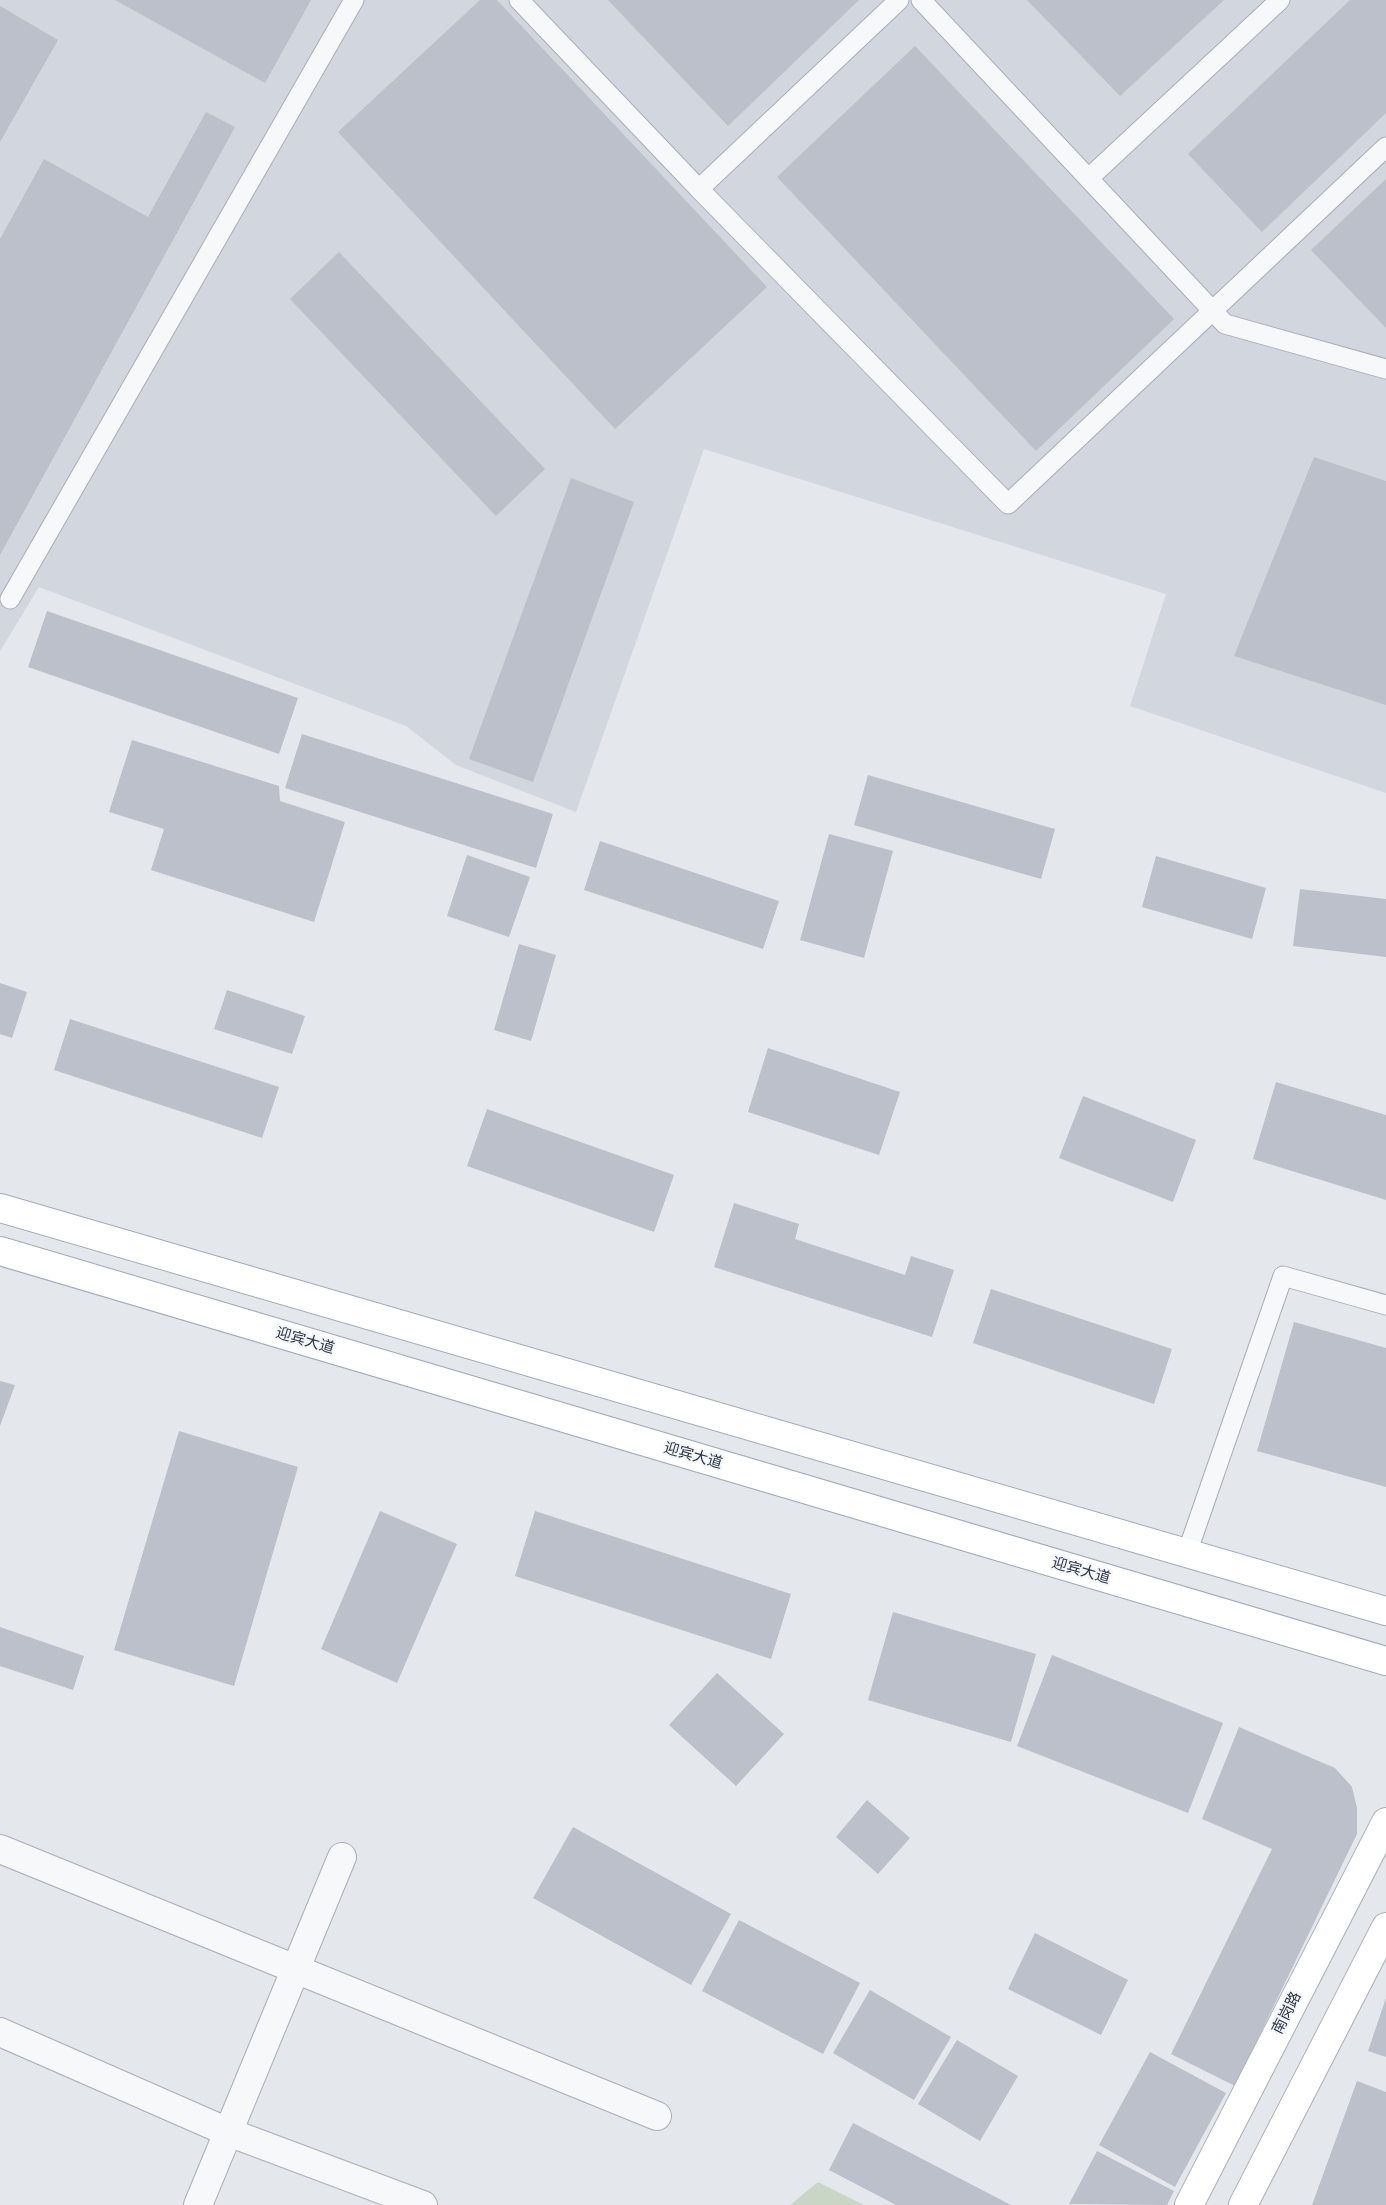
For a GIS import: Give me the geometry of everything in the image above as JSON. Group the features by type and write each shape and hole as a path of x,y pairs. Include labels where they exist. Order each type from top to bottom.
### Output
{"main road":[{"path":"0,1208 1386,1611"},
{"name":"迎宾大道","path":"0,1252 1386,1661"},
{"name":"南岗路","path":"1189,2205 1386,1822"},
{"path":"1243,2205 1386,1927"}],"street":[{"path":"0,1848 657,2116"},
{"path":"198,2205 342,1857"},
{"path":"0,2032 228,2132 423,2205"}],"lane":[{"path":"10,599 354,0"},
{"path":"519,0 699,189 1008,504 1386,147"},
{"path":"699,189 899,0"},
{"path":"921,0 1225,324 1386,369"},
{"path":"1089,178 1280,0"},
{"path":"1187,1553 1283,1276 1386,1305"}],"shaded area":[{"path":"0,0 1386,0 1386,793 1130,706 1166,594 704,449 576,812 456,765 406,726 39,587 0,651"}],"green space":[{"path":"818,2182 864,2205 790,2205"}],"building":[{"path":"115,0 311,0 265,83"},
{"path":"480,0 497,0 767,287 615,429 338,132"},
{"path":"608,0 859,0 728,126"},
{"path":"1027,0 1224,0 1120,96"},
{"path":"1350,0 1386,0 1386,113 1262,232 1188,154"},
{"path":"0,6 58,40 0,142"},
{"path":"915,46 1174,319 1036,451 777,177"},
{"path":"206,112 235,127 0,555 0,239 44,159 148,217"},
{"path":"1386,179 1386,328 1311,250"},
{"path":"339,252 545,469 496,516 290,299"},
{"path":"1314,457 1386,481 1386,705 1234,656"},
{"path":"571,478 634,502 533,782 469,759"},
{"path":"47,611 298,698 279,754 28,667"},
{"path":"302,734 553,814 536,868 285,788"},
{"path":"132,740 279,786 280,801 345,822 314,922 151,870 164,829 109,812"},
{"path":"868,775 1055,829 1041,879 854,825"},
{"path":"829,834 893,851 864,958 800,940"},
{"path":"600,841 779,901 763,949 584,890"},
{"path":"467,855 530,877 509,937 447,916"},
{"path":"1156,856 1266,888 1252,939 1142,907"},
{"path":"1300,889 1386,899 1386,957 1293,946"},
{"path":"519,944 556,955 531,1041 494,1030"},
{"path":"0,983 27,992 12,1038 0,1034"},
{"path":"227,990 305,1016 292,1054 214,1029"},
{"path":"70,1019 279,1087 262,1138 54,1070"},
{"path":"768,1048 900,1092 879,1155 748,1112"},
{"path":"1276,1082 1386,1115 1386,1200 1253,1159"},
{"path":"1083,1096 1196,1140 1173,1202 1059,1158"},
{"path":"487,1109 674,1175 654,1232 467,1166"},
{"path":"734,1203 799,1224 795,1239 905,1275 911,1256 954,1270 932,1337 714,1267"},
{"path":"991,1289 1172,1349 1154,1404 973,1343"},
{"path":"1294,1322 1386,1348 1386,1487 1257,1451"},
{"path":"0,1381 15,1385 0,1426"},
{"path":"179,1431 298,1467 234,1686 114,1650"},
{"path":"380,1511 457,1544 397,1683 321,1649"},
{"path":"535,1511 791,1594 771,1659 515,1576"},
{"path":"893,1612 1036,1654 1011,1742 868,1700"},
{"path":"0,1627 84,1656 73,1690 0,1666"},
{"path":"1052,1655 1223,1723 1188,1813 1017,1746"},
{"path":"717,1673 784,1734 736,1786 669,1725"},
{"path":"1239,1727 1335,1768 1352,1787 1357,1808 1357,1834 1235,2086 1171,2054 1272,1849 1202,1819"},
{"path":"867,1800 910,1838 878,1874 836,1837"},
{"path":"573,1827 731,1914 691,1985 533,1898"},
{"path":"739,1920 860,1983 823,2054 702,1991"},
{"path":"1035,1933 1128,1980 1101,2035 1008,1989"},
{"path":"870,1990 951,2037 914,2100 833,2053"},
{"path":"1386,1998 1386,2057 1368,2051"},
{"path":"957,2040 1018,2076 980,2141 918,2104"},
{"path":"1150,2052 1226,2093 1175,2187 1099,2145"},
{"path":"1357,2081 1386,2092 1386,2205 1312,2205"},
{"path":"853,2123 1011,2205 896,2205 829,2170"},
{"path":"1097,2151 1174,2191 1167,2205 1069,2204"}]}
